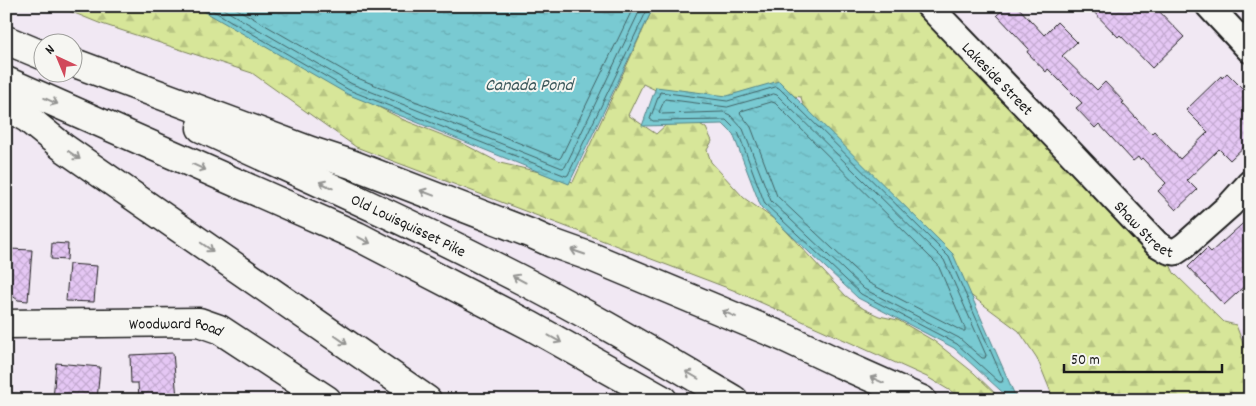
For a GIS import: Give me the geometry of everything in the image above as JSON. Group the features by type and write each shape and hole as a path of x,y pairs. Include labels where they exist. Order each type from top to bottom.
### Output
{"main road":[{"path":"6,38 32,47"},
{"path":"6,38 32,50"},
{"path":"82,66 311,151 351,164 594,258 788,339 922,400"},
{"name":"Old Louisquisset Pike","path":"82,73 277,162 492,265 630,339 734,400"},
{"name":"Old Louisquisset Pike","path":"6,81 357,236 531,326 663,400"},
{"path":"6,106 27,118 64,148 427,400"},
{"name":"Woodward Road","path":"6,324 199,322 219,329 327,400"}],"street":[{"name":"Lakeside Street","path":"929,6 1068,149"},
{"path":"1209,6 1250,50"},
{"name":"Shaw Street","path":"1068,149 1157,244 1169,251 1175,252 1184,246 1230,205 1250,183"}],"shaded area":[{"path":"1250,327 1250,362 1238,330"}],"green space":[{"path":"57,6 235,6 337,86 404,120 460,142 500,163 573,182 654,6 931,6 1162,247 1174,273 1224,322 1236,325 1250,362 1250,400 1054,400 1037,358 1019,331 969,294 807,119 801,97 778,94 764,99 666,95 643,84 628,115 656,134 667,124 690,118 706,128 712,141 707,150 711,162 744,198 778,222 846,296 864,309 879,316 898,320 934,341 974,373 1002,400 966,400 927,377 733,290 356,147 252,73 99,23"}],"water":[{"name":"Canada Pond","path":"195,6 654,6 569,184 347,94"},
{"path":"779,81 953,254 1017,400 1011,400 954,348 858,298 761,207 733,134 723,124 642,126 656,87 727,96"}],"building":[{"path":"1007,6 1017,6 1044,35 1057,22 1077,42 1062,56 1097,90 1105,82 1151,134 1154,131 1180,159 1208,132 1186,110 1221,76 1222,78 1227,73 1250,96 1250,141 1230,160 1219,149 1187,180 1197,190 1176,210 1158,191 1166,183 1142,158 1140,160 1138,157 1133,161 1099,124 1095,128 1076,108 1082,103 1048,69 1046,72 1027,52 1029,49 997,15"},
{"path":"1088,6 1154,6 1184,37 1152,68"},
{"path":"1250,217 1250,281 1224,305 1188,267 1207,248 1211,252"},
{"path":"52,243 68,244 67,260 51,259"},
{"path":"9,249 32,250 28,301 6,297 6,260 8,260"},
{"path":"69,264 97,266 94,302 66,301"},
{"path":"173,353 177,398 139,400 138,383 131,383 130,355"},
{"path":"56,363 100,367 97,400 53,400"}]}
